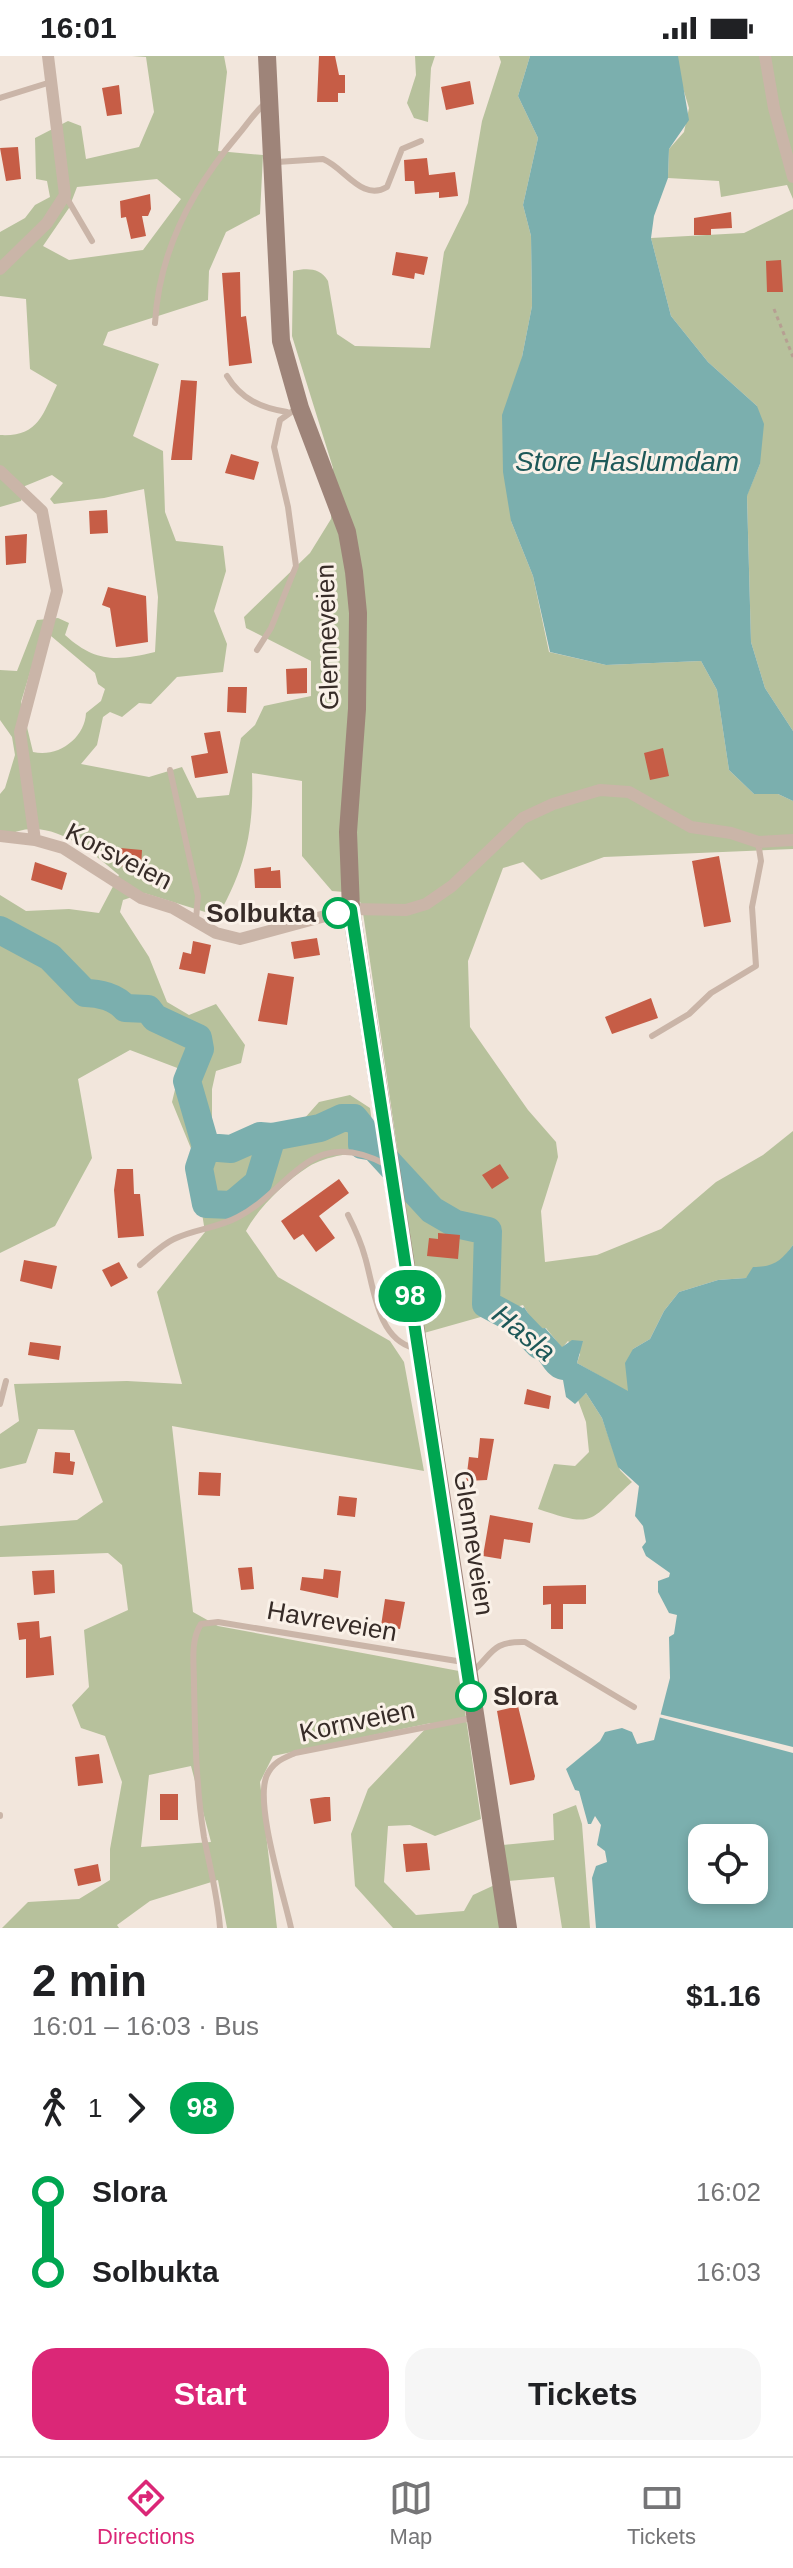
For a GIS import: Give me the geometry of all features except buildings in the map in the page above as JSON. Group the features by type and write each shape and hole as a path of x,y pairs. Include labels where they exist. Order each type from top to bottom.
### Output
{"main road":[{"name":"Glenneveien","path":"267,56 277,320 294,410 347,532 354,572 358,613 357,709 348,832 351,909 508,1928"}],"street":[{"path":"0,269 47,223 65,195 48,56"},
{"path":"765,56 774,108 793,177"},
{"path":"0,471 42,511 56,583 55,606 20,732 35,840"},
{"name":"Korsveien","path":"0,836 35,840 87,861 141,898 196,919 216,933 240,939 351,909 406,910 426,904 452,886 523,818 553,804 600,790 629,792 683,825 758,842 793,840"}],"lane":[{"path":"0,98 51,82"},
{"path":"155,323 167,254 181,219 222,153 269,101"},
{"path":"273,163 309,157 323,159 362,188 377,192 387,187 402,149 421,141"},
{"path":"65,195 92,241"},
{"path":"227,376 241,395 265,408 294,410"},
{"path":"257,650 271,628 296,566 288,507 274,447 275,434 294,410"},
{"path":"170,770 200,907 196,919"},
{"path":"652,1036 689,1014 711,993 756,966 752,907 761,861 758,842"},
{"path":"140,1265 176,1238 220,1226 242,1215 306,1161 327,1153 357,1154 390,1166"},
{"path":"348,1215 365,1257 377,1308 390,1330 411,1349 418,1347"},
{"path":"0,1404 6,1381"},
{"name":"Havreveien","path":"220,1928 216,1890 205,1840 196,1752 195,1633 201,1624 218,1622 467,1667"},
{"path":"467,1667 473,1673 492,1649 511,1642 525,1642 634,1707"},
{"name":"Kornveien","path":"291,1928 264,1806 266,1777 275,1763 295,1753 475,1718"}],"path":[{"path":"774,309 793,357"}],"green space":[{"path":"132,56 224,56 227,72 218,151 263,155 260,214 226,232 209,271 208,300 108,332 103,345 159,364 133,436 163,451 165,512 176,541 223,546 226,571 214,611 227,644 223,672 177,677 151,704 139,703 122,717 110,712 103,717 97,745 81,764 149,777 182,767 197,798 229,795 241,738 255,725 264,706 311,696 311,661 246,628 244,617 310,553 331,519 333,468 292,336 293,271 313,270 325,277 337,334 355,346 430,348 444,252 468,203 482,121 501,62 499,56 530,56 518,96 538,138 523,205 531,236 532,306 522,357 511,521 533,576 549,652 606,665 701,661 717,690 729,770 754,794 778,794 793,801 793,849 604,857 541,880 523,862 503,868 468,961 470,1027 528,1110 556,1142 558,1157 541,1211 545,1262 597,1255 661,1229 716,1182 763,1155 793,1131 793,1245 782,1260 746,1278 718,1280 679,1292 664,1311 650,1339 633,1349 628,1392 577,1363 580,1354 568,1341 562,1348 546,1328 538,1330 523,1305 424,1333 362,906 356,893 332,891 302,856 302,781 252,773 250,830 242,864 218,916 144,893 123,900 120,912 149,957 167,1002 189,1015 216,1004 245,1045 241,1063 216,1071 212,1089 212,1138 231,1140 303,1120 319,1102 350,1095 370,1108 376,1150 332,1157 308,1167 273,1196 246,1231 278,1277 390,1341 404,1362 424,1471 172,1426 193,1612 218,1626 459,1671 481,1819 435,1836 410,1825 388,1826 384,1882 416,1915 464,1911 473,1895 501,1882 508,1928 393,1928 355,1886 351,1834 368,1789 431,1723 273,1756 260,1782 277,1928 227,1928 218,1880 150,1901 117,1925 119,1928 2,1928 28,1902 79,1899 110,1880 110,1849 122,1782 105,1736 81,1728 72,1705 89,1687 84,1630 128,1610 122,1565 108,1553 0,1557 0,1526 77,1520 103,1502 74,1430 38,1429 26,1463 0,1469 0,1434 19,1421 14,1384 127,1381 182,1384 157,1292 205,1232 192,1151 172,1102 180,1069 130,1050 78,1079 92,1158 55,1226 0,1253 0,895 26,911 69,909 99,913 119,875 79,844 48,831 32,829 16,832 0,840 0,794 5,788 15,755 12,737 0,720 0,670 17,671 37,620 58,618 69,623 65,635 97,655 118,658 155,652 158,597 144,489 54,504 50,499 63,483 52,475 25,486 21,501 0,507 0,435 13,435 31,428 42,415 57,385 30,369 26,299 0,296 0,232 25,218 35,205 50,197 47,181 36,179 35,138 68,121 81,126 86,159 139,147 154,112 146,57","holes":["157,179 181,199 143,250 69,260 43,246 69,208 77,187","42,633 51,636 95,673 98,684 105,689 101,701 86,713 75,738 52,752 33,752 21,702","191,1766 211,1842 141,1847 149,1775"]},
{"path":"415,56 435,56 431,68 428,122 414,118 407,103 416,75"},
{"path":"678,56 793,56 793,199 787,185 721,197 719,181 668,178 669,149 684,132 689,108 677,68"},
{"path":"793,209 793,731 765,688 751,642 747,495 760,464 757,406 708,362 671,316 651,238 744,233"},
{"path":"586,1393 602,1418 620,1470 632,1482 598,1513 582,1520 538,1509 554,1464 575,1466 589,1452 586,1422 578,1400"},
{"path":"576,1805 582,1824 590,1928 562,1928 554,1877 508,1881 503,1845 554,1840 553,1814"}],"water":[{"name":"Store Haslumdam","path":"530,56 678,56 689,120 669,149 668,178 654,216 651,238 671,316 708,362 757,406 764,424 760,464 747,496 751,642 765,688 793,731 793,801 778,794 754,794 729,770 717,690 701,661 606,665 550,652 533,576 511,521 503,472 502,415 522,357 532,306 531,236 523,205 538,138 518,96"},
{"path":"793,1245 793,1928 596,1928 592,1878 596,1866 607,1862 605,1851 597,1845 601,1825 595,1816 588,1824 579,1791 575,1790 566,1769 600,1741 605,1732 622,1728 632,1732 637,1744 654,1740 670,1678 669,1637 674,1634 677,1615 669,1613 658,1592 658,1581 669,1577 670,1573 646,1556 642,1547 646,1542 643,1526 635,1516 639,1486 618,1467 602,1418 586,1393 575,1404 566,1397 563,1380 549,1374 534,1355 518,1344 510,1334 514,1319 524,1307 538,1329 545,1328 562,1347 572,1340 583,1341 577,1363 628,1391 625,1363 633,1349 650,1339 664,1311 679,1292 718,1280 746,1278 753,1267 766,1266 781,1259"}],"pier":[{"path":"659,1714 793,1747 793,1753 658,1717"}],"waterway":[{"name":"Hasla","path":"0,930 50,957 85,993 107,996 125,1008 148,1009 155,1018 198,1038 200,1049 187,1081 206,1147 231,1149 260,1136 272,1137 320,1128 342,1118 354,1118 362,1128 362,1145 374,1147 432,1210 456,1224 488,1231 486,1304 514,1319 539,1345"},
{"name":"Hasla","path":"206,1147 199,1168 206,1204 232,1205 258,1183 272,1137"}],"bus line":[{"name":"98","path":"338,913 351,909 471,1696"}],"place":[{"name":"Solbukta","path":"338,913"},
{"name":"Slora","path":"471,1696"}]}
